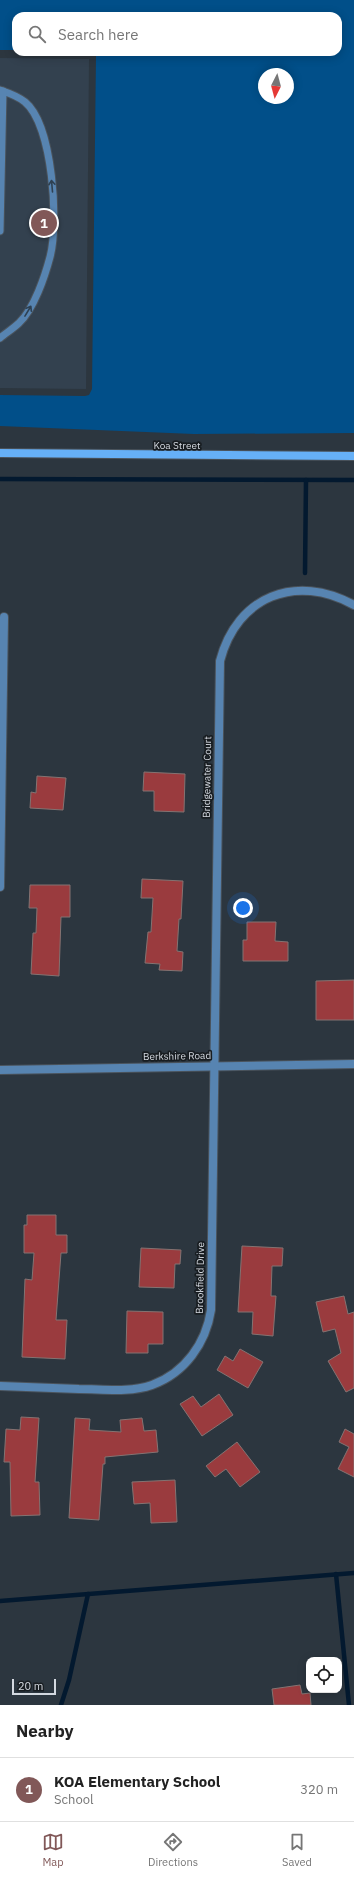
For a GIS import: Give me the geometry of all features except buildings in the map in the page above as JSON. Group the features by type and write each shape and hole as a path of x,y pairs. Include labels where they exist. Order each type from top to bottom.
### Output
{"main road":[{"name":"Koa Street","path":"0,453 354,456"}],"street":[{"name":"Bridgewater Court","path":"213,1066 218,685 220,661 223,650 229,634 239,620 251,608 282,592 299,589 318,591 338,596 354,604"},
{"path":"0,886 4,616"},
{"name":"Berkshire Road","path":"0,1070 354,1064"},
{"name":"Brookfield Drive","path":"0,1386 116,1390 152,1385 177,1371 198,1349 209,1323 211,1310 213,1066"}],"lane":[{"path":"0,231 2,91 11,93 26,102 36,117 50,159 54,210 51,256 40,287 29,310 20,322 0,338"}],"shaded area":[{"path":"0,0 354,0 354,433 194,434 0,426 0,395 85,396 89,395 92,389 96,56 342,56 342,12 12,12 12,50 0,50"},
{"path":"0,58 89,59 86,389 0,388"}],"waterway":[{"path":"0,479 354,480"},
{"path":"305,573 306,480"},
{"path":"0,1601 354,1573"},
{"path":"336,1574 349,1705"},
{"path":"61,1705 69,1680 88,1594"}],"place":[{"name":"KOA Elementary School","path":"44,223"}]}
